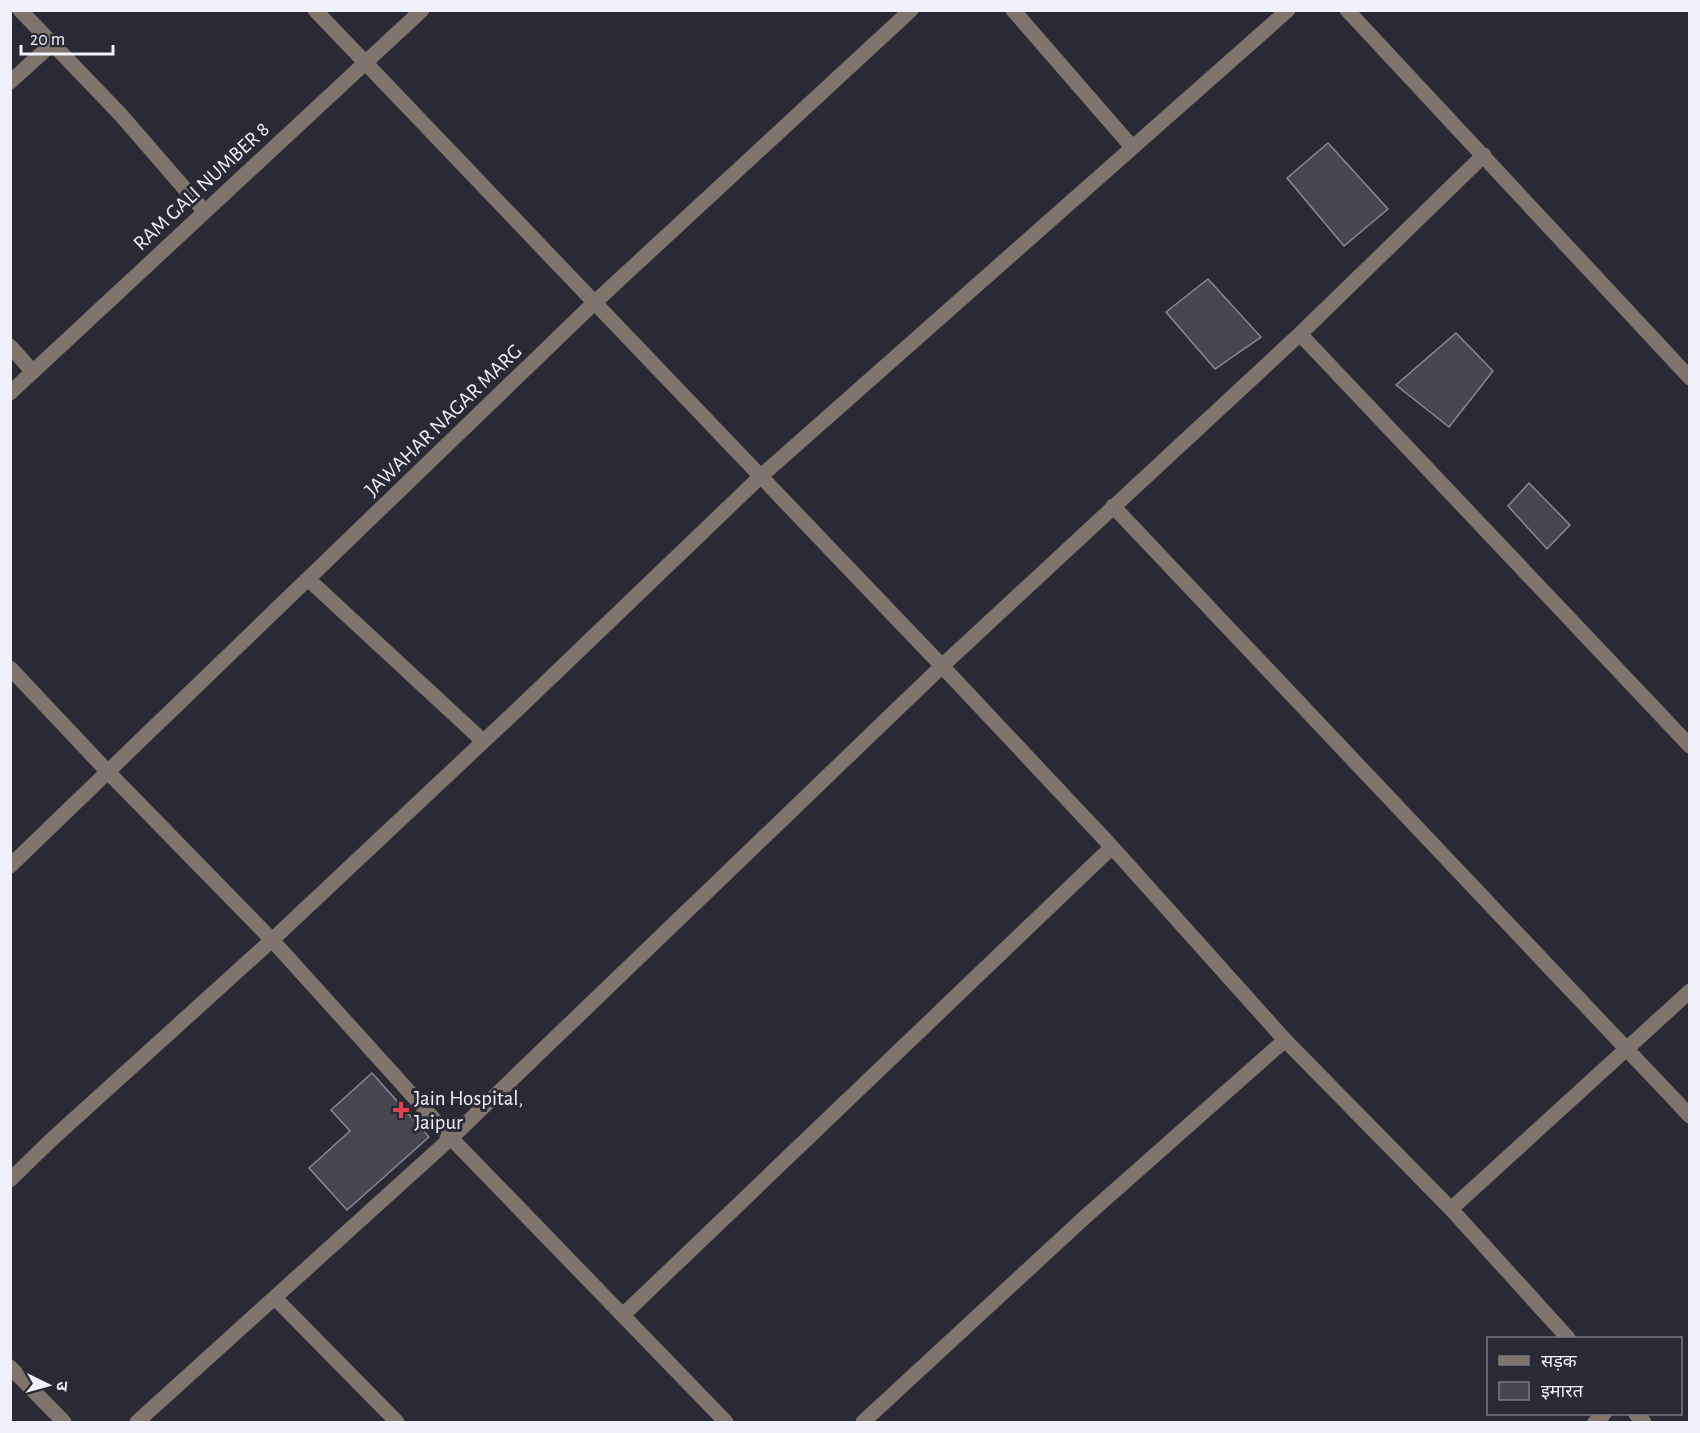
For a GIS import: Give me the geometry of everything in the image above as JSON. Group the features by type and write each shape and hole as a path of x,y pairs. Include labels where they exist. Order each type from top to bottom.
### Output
{"street":[{"path":"20,10 120,114 205,212"},
{"path":"315,10 942,666 1112,848 1285,1040 1451,1209 1567,1337"},
{"name":"RAM GALI NUMBER 8","path":"10,393 422,10"},
{"name":"JAWAHAR NAGAR MARG","path":"10,866 594,303 911,10"},
{"path":"1012,10 1132,147"},
{"path":"10,1180 50,1140 272,940 760,477 1288,10"},
{"path":"1347,10 1689,378"},
{"path":"10,82 52,44"},
{"path":"137,1422 451,1138 942,666 1300,334 1484,155"},
{"path":"1300,334 1689,746"},
{"path":"10,346 33,372"},
{"path":"1113,506 1689,1116"},
{"path":"308,579 483,741"},
{"path":"10,668 272,940 451,1138 624,1314 726,1422"},
{"path":"624,1314 1112,848"},
{"path":"1451,1209 1689,991"},
{"path":"863,1422 1085,1217 1285,1040"},
{"path":"275,1298 397,1422"},
{"path":"10,1367 64,1422"}],"building":[{"path":"1328,143 1388,209 1344,246 1287,178"},
{"path":"1208,279 1261,337 1215,369 1166,312"},
{"path":"1456,333 1493,371 1449,427 1396,385"},
{"path":"1529,483 1570,525 1547,549 1508,506"},
{"path":"372,1073 429,1137 347,1210 309,1168 350,1131 331,1110"}],"place":[{"name":"Jain Hospital, Jaipur","path":"401,1110"}]}
